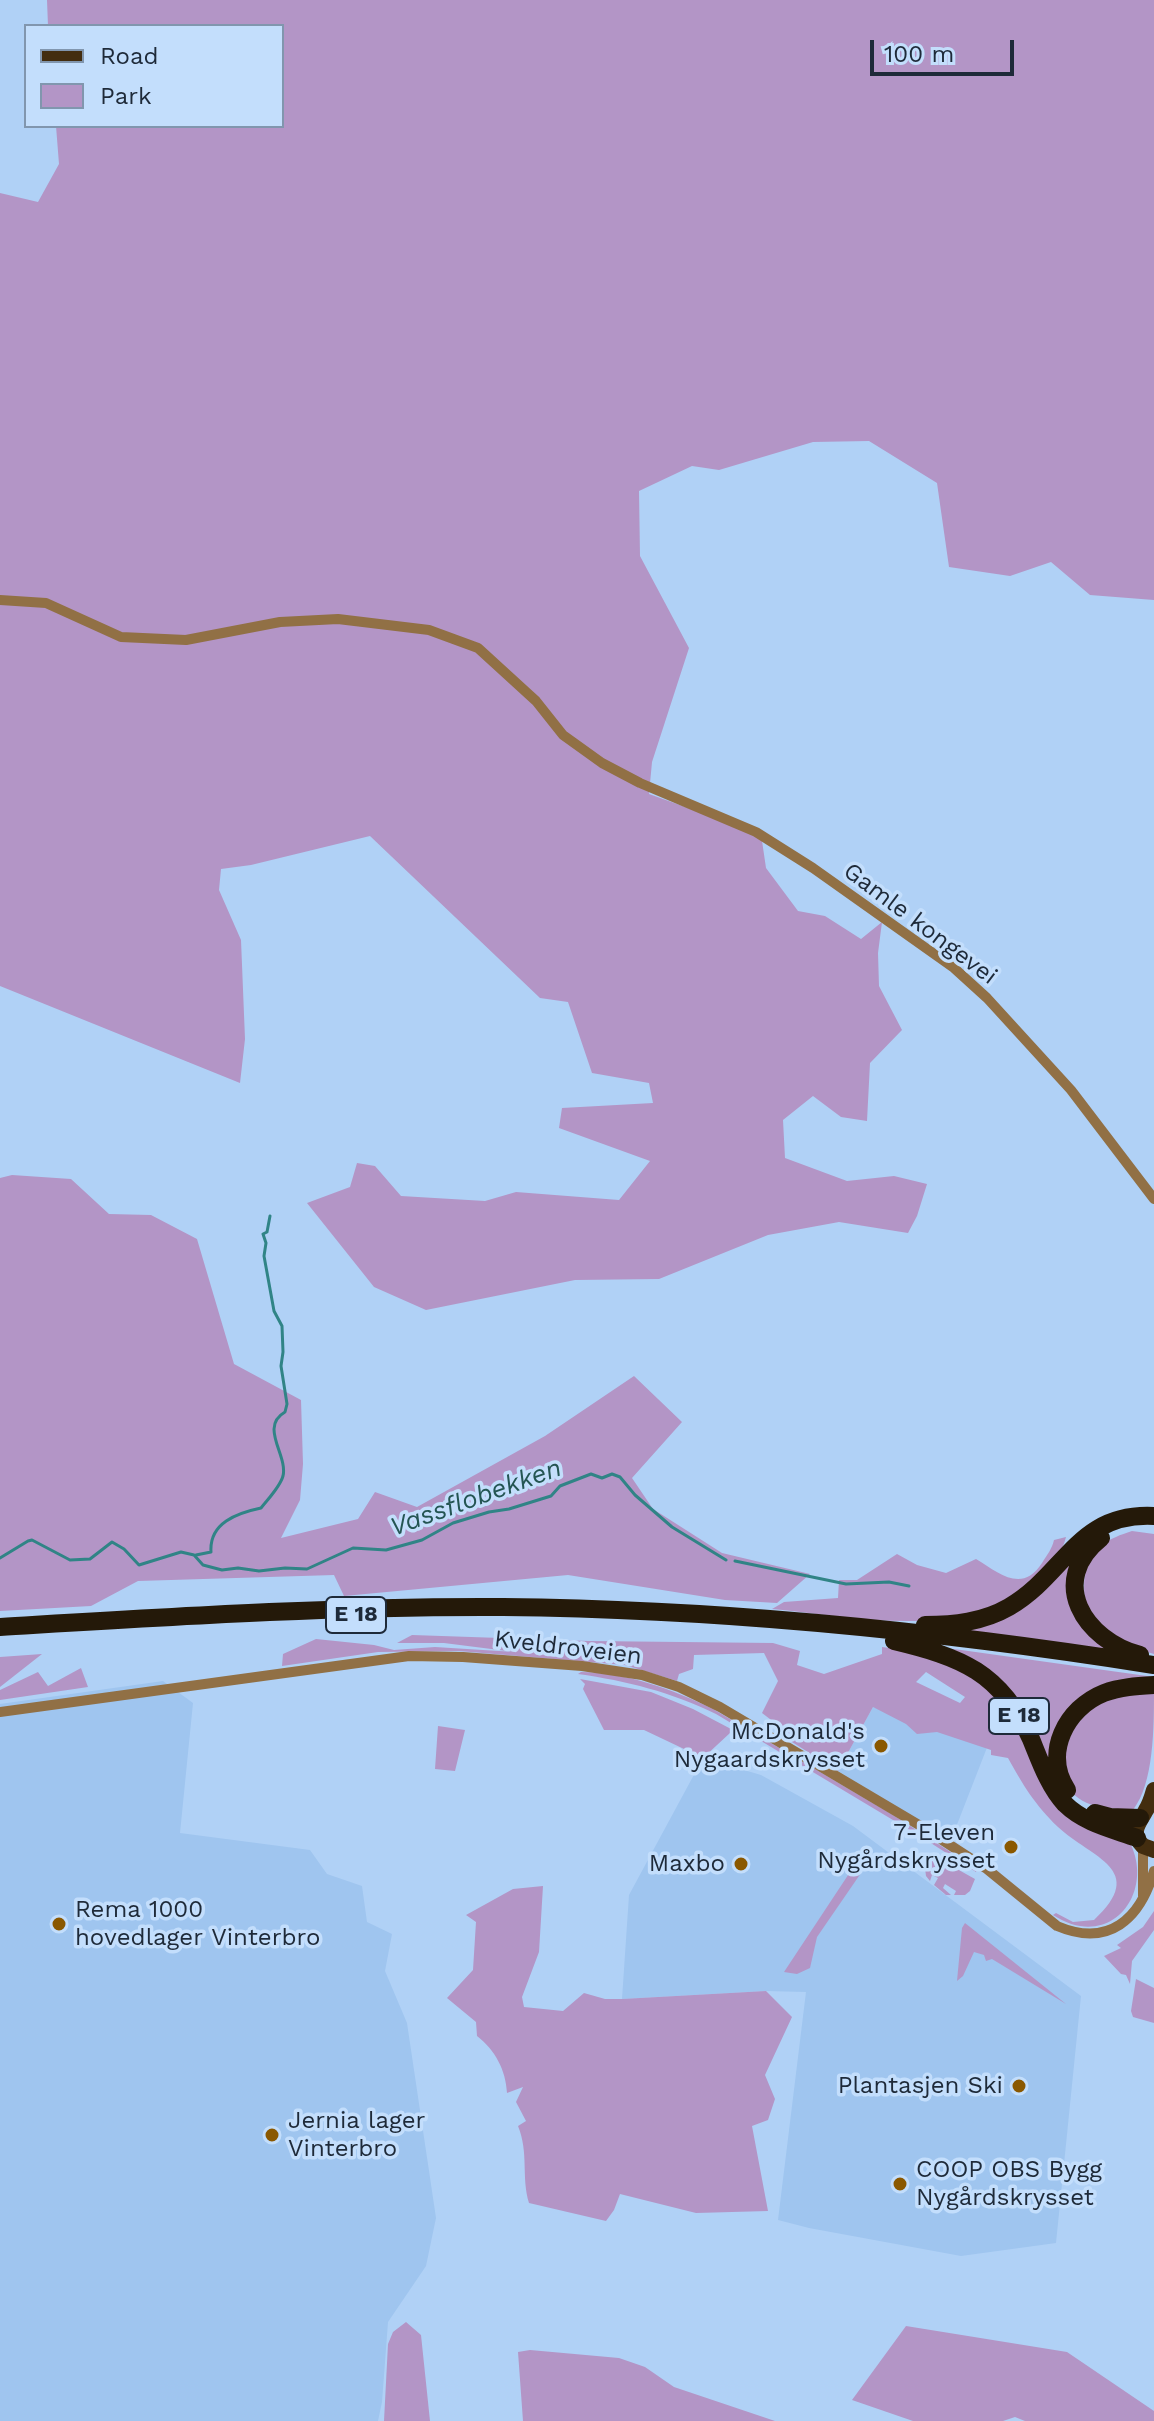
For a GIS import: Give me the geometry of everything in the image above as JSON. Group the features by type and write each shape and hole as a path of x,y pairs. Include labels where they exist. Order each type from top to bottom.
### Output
{"highway":[{"name":"E 18","path":"841,1626 936,1625 988,1617 1026,1596 1082,1540 1106,1523 1132,1516 1154,1516"},
{"name":"E 18","path":"1154,1529 1123,1527 1097,1541 1085,1554 1076,1585 1082,1615 1091,1627 1112,1644 1154,1662"},
{"name":"E 18","path":"0,1630 200,1615 432,1607 654,1612 841,1626 1154,1662"},
{"name":"E 18","path":"0,1630 276,1618 509,1613 652,1619 868,1635 1154,1672"},
{"name":"E 18","path":"868,1635 938,1651 982,1672 1012,1703 1064,1802 1090,1822 1145,1844"},
{"name":"E 18","path":"1146,1814 1110,1817 1083,1806 1061,1781 1057,1745 1070,1718 1084,1704 1103,1694 1125,1688 1154,1685"}],"main road":[{"path":"1145,1844 1135,1828 1146,1814 1154,1790"}],"street":[{"name":"Gamle kongevei","path":"0,600 46,603 121,637 186,640 280,622 338,619 429,630 478,648 536,701 563,735 602,763 640,783 756,832 813,868 954,968 987,998 1071,1090 1154,1199"},
{"name":"Kveldroveien","path":"0,1712 409,1656 562,1664 622,1671 671,1684 720,1707 969,1857 1057,1926 1082,1934 1098,1934 1128,1920 1143,1898 1154,1871"},
{"path":"1143,1898 1145,1844"}],"shaded area":[{"path":"163,1681 193,1703 180,1833 310,1850 327,1874 362,1886 367,1922 392,1934 385,1971 407,2023 436,2218 426,2266 388,2322 378,2421 0,2421 0,1704"},
{"path":"873,1707 988,1745 951,1840 838,1771"},
{"path":"703,1758 761,1775 853,1826 1081,1996 1056,2243 961,2256 778,2220 806,1992 766,1991 622,1999 629,1895"}],"green space":[{"path":"47,0 1154,0 1154,600 1090,595 1051,562 1010,576 949,567 937,483 869,441 813,442 719,470 692,466 639,491 640,556 689,648 652,762 649,794 761,834 766,868 798,911 825,916 861,939 882,922 878,953 879,986 902,1030 870,1063 867,1121 841,1117 813,1096 783,1120 785,1158 847,1181 894,1176 927,1184 908,1233 839,1222 768,1235 659,1279 575,1280 426,1310 374,1287 307,1203 350,1187 357,1163 375,1166 401,1196 485,1201 516,1192 619,1200 650,1161 559,1128 562,1108 653,1103 649,1083 592,1073 568,1002 540,998 370,836 251,865 221,869 219,890 241,940 245,1039 240,1083 0,986 0,193 38,202 59,164 56,128 284,128 284,24 48,24"},
{"path":"12,1175 71,1179 109,1214 151,1215 197,1239 234,1364 301,1400 303,1464 300,1500 281,1538 358,1519 375,1492 417,1507 545,1436 634,1376 682,1422 632,1478 653,1509 722,1553 810,1574 777,1603 725,1600 568,1575 344,1596 334,1575 138,1581 91,1606 0,1611 0,1178"},
{"path":"1132,1531 1154,1534 1154,1654 1124,1645 1086,1612 1084,1582 1089,1560 1104,1544"},
{"path":"1066,1537 1060,1552 1043,1573 1016,1596 985,1610 951,1618 915,1621 772,1609 784,1602 838,1598 839,1580 857,1580 897,1554 917,1565 946,1573 976,1559 1002,1575 1018,1579 1034,1572 1054,1540"},
{"path":"1076,1550 1069,1584 1119,1652 933,1630 985,1623"},
{"path":"412,1635 773,1643 800,1651 797,1665 824,1674 882,1654 882,1647 919,1652 961,1667 1004,1703 1046,1789 1131,1845 1137,1864 1137,1882 1122,1912 1109,1922 1092,1927 1074,1925 1053,1915 1056,1913 1073,1922 1094,1920 1110,1903 1116,1888 1115,1876 1109,1866 1050,1819 1008,1758 991,1755 991,1750 937,1732 917,1734 906,1724 873,1707 838,1771 792,1742 791,1735 762,1713 778,1681 764,1653 694,1655 693,1669 679,1674 677,1681 625,1665 459,1651 378,1652 282,1666 283,1654 316,1639 394,1650 435,1647 515,1652 444,1643 397,1643","holes":["926,1672 965,1697 960,1703 916,1682"]},
{"path":"937,1648 1154,1677 1091,1695 1053,1770 1025,1718"},
{"path":"42,1654 0,1687 0,1657"},
{"path":"81,1668 88,1687 0,1700 0,1690 38,1672 48,1686"},
{"path":"578,1674 616,1675 649,1683 713,1709 893,1815 977,1869 976,1872 716,1714 665,1694"},
{"path":"580,1679 651,1692 693,1709 731,1729 730,1733 703,1758 644,1730 604,1730"},
{"path":"1154,1689 1149,1770 1140,1799 1133,1810 1102,1807 1082,1801 1068,1787 1064,1776 1064,1737 1102,1698"},
{"path":"438,1726 465,1730 455,1771 435,1769"},
{"path":"862,1854 872,1857 817,1937 810,1968 797,1974 784,1972"},
{"path":"908,1855 939,1861 942,1866 955,1864 957,1869 975,1879 970,1891 965,1895 954,1895 956,1891 945,1884 943,1888 951,1895 946,1895 934,1885 938,1878 932,1875 930,1881 925,1868 919,1869 907,1862"},
{"path":"543,1886 539,1952 522,1997 524,2007 563,2011 584,1993 605,1999 622,1999 766,1991 792,2017 765,2075 775,2099 768,2120 752,2126 768,2211 696,2213 620,2194 606,2221 529,2203 518,2126 526,2121 516,2102 523,2087 507,2093 502,2069 494,2054 477,2036 476,2022 447,1998 473,1970 476,1922 466,1915 513,1889"},
{"path":"1154,1911 1154,1930 1132,1961 1130,1984 1126,1975 1121,1974 1104,1956 1121,1948 1117,1945 1143,1927"},
{"path":"965,1923 1066,2004 992,1959 986,1961 984,1955 974,1952 963,1976 957,1981"},
{"path":"1136,1979 1154,1988 1154,2023 1133,2017 1131,2011"},
{"path":"406,2322 421,2335 430,2421 384,2421 388,2344 393,2332"},
{"path":"906,2326 1067,2352 1154,2411 1154,2421 1025,2421 1015,2417 1003,2421 913,2421 852,2400"},
{"path":"530,2350 619,2358 645,2367 674,2387 775,2421 523,2421 518,2352"}],"waterway":[{"path":"196,1555 211,1552 215,1534 226,1521 261,1508 277,1489 283,1476 282,1459 274,1433 274,1425 285,1412 287,1404 281,1366 282,1326 274,1311 264,1256 266,1243 263,1234 267,1232 270,1216"},
{"name":"Vassflobekken","path":"0,1558 32,1540 70,1560 90,1559 112,1542 124,1549 139,1565 181,1552 194,1555 203,1565 222,1570 307,1569 353,1548 386,1550 422,1540 453,1523 551,1496 560,1486 591,1474 602,1478 612,1474 620,1477 635,1495 672,1527 726,1560"},
{"name":"Vassflobekken","path":"735,1561 846,1584 889,1582 909,1586"}],"place":[{"name":"McDonald's Nygaardskrysset","path":"881,1746"},
{"name":"7-Eleven Nygårdskrysset","path":"1011,1847"},
{"name":"Maxbo","path":"741,1864"},
{"name":"Rema 1000 hovedlager Vinterbro","path":"59,1924"},
{"name":"Plantasjen Ski","path":"1019,2086"},
{"name":"Jernia lager Vinterbro","path":"272,2135"},
{"name":"COOP OBS Bygg Nygårdskrysset","path":"900,2184"}]}
